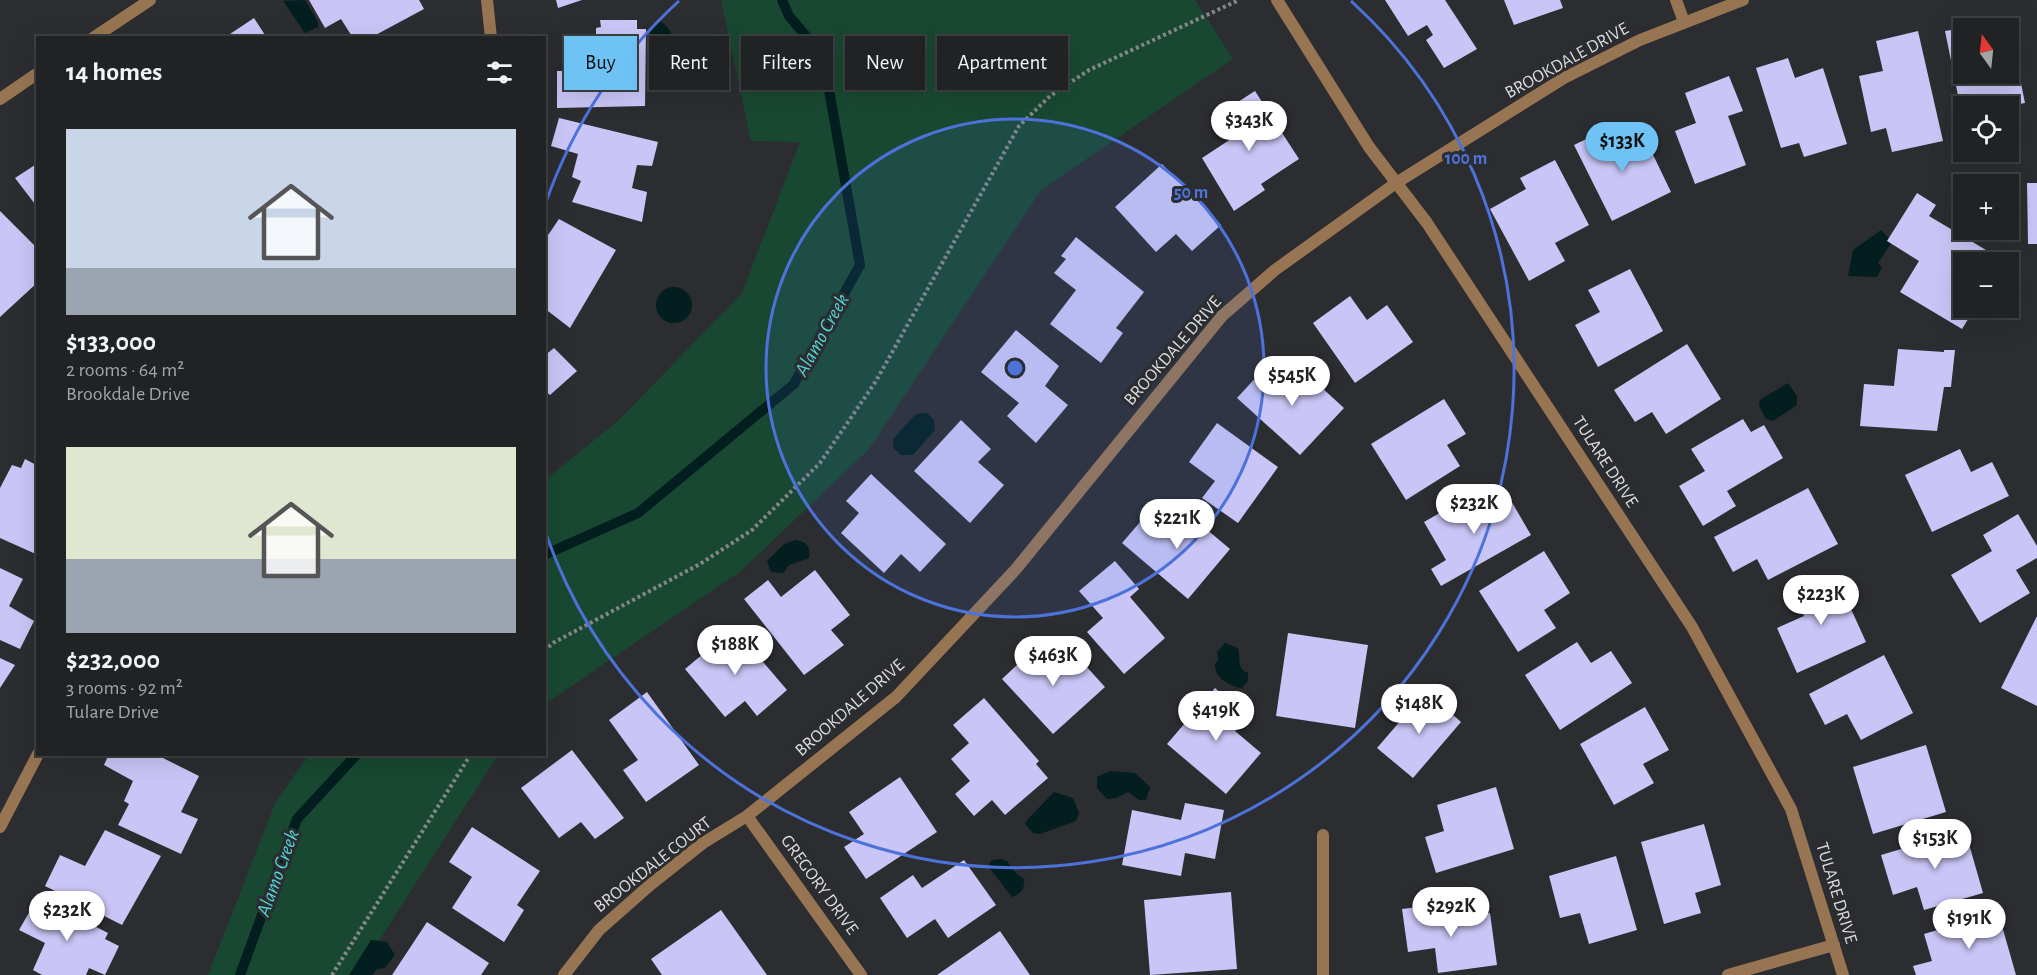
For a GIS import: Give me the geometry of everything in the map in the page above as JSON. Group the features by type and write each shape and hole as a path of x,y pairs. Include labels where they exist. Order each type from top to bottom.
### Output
{"street":[{"path":"96,36 150,0"},
{"path":"487,0 491,36"},
{"name":"TULARE DRIVE","path":"1277,0 1369,147 1427,223 1692,627 1791,809 1843,975"},
{"path":"1676,0 1684,22"},
{"name":"BROOKDALE DRIVE","path":"747,816 896,697 1016,569 1222,316 1275,270 1396,183 1564,78 1640,40 1743,0"},
{"path":"0,99 36,74"},
{"path":"0,826 37,756"},
{"name":"BROOKDALE COURT","path":"564,975 599,930 650,885 703,843 747,816"},
{"name":"GREGORY DRIVE","path":"747,816 861,975"},
{"path":"1323,835 1323,975"},
{"path":"1728,975 1834,945"}],"path":[{"path":"546,649 553,643 700,564 752,530 820,463 876,381 1018,126 1050,96 1089,70 1239,0"},
{"path":"332,975 470,756"}],"green space":[{"path":"721,0 1195,0 1233,59 1041,190 869,449 741,571 546,703 546,479 619,420 742,293 800,142 751,141"},
{"path":"308,756 497,756 357,975 208,975 276,801"}],"water":[{"path":"305,0 318,22 318,27 305,33 283,1"},
{"path":"661,22 672,36 651,36 651,26"},
{"path":"1881,230 1892,242 1878,263 1882,268 1877,277 1848,276 1853,250"},
{"path":"674,287 687,292 692,305 687,318 674,323 661,318 656,305 661,292"},
{"path":"1788,383 1797,396 1797,405 1773,421 1766,419 1759,406 1760,400"},
{"path":"928,414 934,420 935,430 913,455 901,455 894,449 893,439 915,415"},
{"path":"795,540 807,546 809,558 789,565 783,573 771,572 767,561 784,544"},
{"path":"1225,643 1238,648 1240,666 1248,673 1248,681 1242,688 1227,683 1215,669 1218,660 1217,652"},
{"path":"1110,771 1135,773 1150,787 1146,800 1139,800 1128,792 1116,798 1107,799 1097,788 1097,777"},
{"path":"1054,792 1073,798 1079,813 1076,821 1040,834 1033,833 1025,824 1027,820"},
{"path":"992,860 1007,861 1024,879 1022,891 1012,897 988,866"},
{"path":"371,940 387,942 395,955 385,968 377,969 372,975 349,975"}],"building":[{"path":"309,0 419,0 424,9 374,36 352,36 341,19 325,28"},
{"path":"556,0 582,0 558,8"},
{"path":"1385,0 1445,0 1477,49 1444,68 1426,40 1433,35 1427,25 1408,36"},
{"path":"1504,0 1560,0 1563,8 1514,25"},
{"path":"254,18 266,36 227,36"},
{"path":"600,20 637,20 637,29 646,29 645,106 557,108 557,71 564,71 564,90 637,90 637,36 596,36 596,28 601,27"},
{"path":"1953,30 1953,71 1945,31"},
{"path":"1918,31 1943,141 1892,152 1886,128 1871,132 1859,76 1883,71 1876,41"},
{"path":"1788,58 1795,78 1823,68 1847,144 1804,157 1799,143 1781,148 1756,68"},
{"path":"2019,74 2025,103 2019,104 2019,96 1958,96 1956,84 2019,84"},
{"path":"1729,76 1743,111 1728,116 1746,165 1695,184 1675,131 1696,123 1685,93"},
{"path":"1255,91 1299,159 1261,184 1265,190 1234,211 1202,158 1234,137 1219,114"},
{"path":"559,118 658,142 652,166 637,165 632,188 647,192 642,222 572,202 581,181 572,177 578,154 551,146"},
{"path":"1607,129 1616,147 1643,134 1671,192 1612,221 1574,145"},
{"path":"1555,160 1589,225 1555,243 1565,261 1529,281 1490,209 1526,189 1520,178"},
{"path":"36,164 36,205 15,178"},
{"path":"1162,164 1221,225 1192,251 1176,234 1156,252 1115,207"},
{"path":"2027,183 2037,183 2037,244 2028,244"},
{"path":"1917,193 1936,205 1929,216 1953,230 1953,240 1969,240 1989,252 1953,252 1953,318 1969,318 1962,329 1900,292 1919,261 1887,241"},
{"path":"0,211 36,247 36,284 0,317"},
{"path":"559,219 616,250 570,328 546,310 546,238"},
{"path":"1076,237 1144,292 1116,328 1123,333 1101,363 1050,324 1076,290 1054,273 1066,259 1061,256"},
{"path":"1630,269 1663,331 1598,367 1575,325 1600,312 1588,290"},
{"path":"1350,296 1367,320 1387,305 1413,342 1355,383 1313,323"},
{"path":"1016,330 1059,366 1045,386 1068,405 1036,443 1007,416 1019,403 981,372"},
{"path":"1687,344 1721,399 1666,434 1652,412 1635,422 1614,390"},
{"path":"554,348 577,371 550,395 546,392 546,354"},
{"path":"1898,349 1944,352 1944,350 1955,350 1951,387 1944,387 1937,431 1860,426 1864,384 1894,386"},
{"path":"1296,364 1344,408 1300,455 1237,398 1260,373 1275,387"},
{"path":"1444,399 1466,434 1447,445 1460,466 1406,500 1371,444"},
{"path":"1743,419 1751,432 1764,425 1783,458 1727,491 1736,506 1703,526 1679,486 1705,471 1691,449"},
{"path":"961,420 991,449 978,462 1004,485 970,523 914,471"},
{"path":"1217,423 1278,467 1238,523 1202,498 1215,481 1189,462"},
{"path":"1960,449 1971,472 1992,462 2009,496 1932,532 1905,475"},
{"path":"25,459 36,465 36,554 0,538 0,488 12,465 21,468"},
{"path":"871,474 946,544 920,572 901,554 884,573 841,533 859,513 846,501"},
{"path":"1808,488 1838,544 1768,580 1757,559 1733,572 1714,537"},
{"path":"1478,491 1489,511 1510,499 1531,535 1441,586 1431,569 1446,560 1424,522"},
{"path":"1180,507 1230,549 1188,599 1122,543 1147,514 1163,527"},
{"path":"2018,514 2037,546 2037,558 2016,570 2030,593 1980,623 1951,575 1992,551 1983,535"},
{"path":"1544,551 1570,593 1544,610 1556,628 1518,652 1479,591"},
{"path":"1115,561 1139,589 1130,597 1165,638 1124,674 1087,632 1103,618 1079,591"},
{"path":"0,568 23,579 9,606 34,621 20,649 0,640"},
{"path":"815,570 850,615 831,630 844,645 804,675 744,599 768,580 781,597"},
{"path":"1836,576 1866,642 1797,673 1777,628 1804,616 1795,594"},
{"path":"2037,616 2037,706 2001,688"},
{"path":"734,628 787,690 757,716 745,701 725,717 685,669"},
{"path":"1288,633 1368,645 1355,728 1276,716"},
{"path":"1577,642 1591,663 1611,651 1632,683 1560,730 1525,675"},
{"path":"1038,645 1060,669 1075,654 1105,687 1053,734 1002,679"},
{"path":"1884,655 1913,713 1861,740 1847,714 1825,725 1809,694"},
{"path":"0,658 15,665 0,688"},
{"path":"1215,688 1248,717 1235,731 1261,753 1226,794 1167,744"},
{"path":"1426,691 1461,722 1413,778 1377,748"},
{"path":"647,692 699,765 646,802 623,770 638,760 609,720"},
{"path":"984,698 1039,761 1036,764 1048,778 1005,815 992,800 974,816 955,794 970,781 951,759 969,743 953,725"},
{"path":"1645,707 1669,750 1643,764 1654,783 1614,805 1580,744"},
{"path":"1926,745 1946,812 1873,834 1853,767"},
{"path":"572,750 624,818 595,839 581,822 559,838 521,788"},
{"path":"108,756 161,756 199,776 181,812 198,819 181,854 118,825 129,804 124,801 133,781 104,765"},
{"path":"900,777 937,832 866,879 844,847 864,834 849,812"},
{"path":"1496,787 1514,849 1436,873 1425,837 1444,831 1437,805"},
{"path":"1185,803 1224,810 1215,859 1185,853 1181,876 1122,865 1132,810 1181,820"},
{"path":"1704,824 1721,885 1695,893 1701,913 1664,924 1641,842"},
{"path":"472,827 540,871 517,905 524,910 504,942 452,908 472,877 449,862"},
{"path":"105,830 161,856 122,925 45,886 60,855 85,866"},
{"path":"1965,830 1983,893 1924,910 1917,887 1893,895 1881,855"},
{"path":"1616,856 1637,930 1589,944 1580,913 1560,918 1549,876"},
{"path":"964,860 996,905 948,938 935,919 907,938 880,898 913,875 922,888"},
{"path":"1231,892 1237,969 1150,975 1144,900"},
{"path":"38,897 108,933 105,939 119,946 105,975 89,968 86,975 42,975 33,970 45,943 19,930"},
{"path":"1442,904 1444,919 1490,913 1497,965 1438,973 1435,948 1408,952 1402,909"},
{"path":"721,910 767,975 662,975 651,959"},
{"path":"1998,912 2016,975 1916,975 1913,966 1932,961 1924,934"},
{"path":"427,922 489,963 481,975 392,975"},
{"path":"1000,931 1030,975 937,975"}],"waterway":[{"name":"Alamo Creek","path":"546,554 638,513 794,384 860,265 823,56 789,16 782,0"},
{"name":"Alamo Creek","path":"240,975 297,819 355,756"}]}
